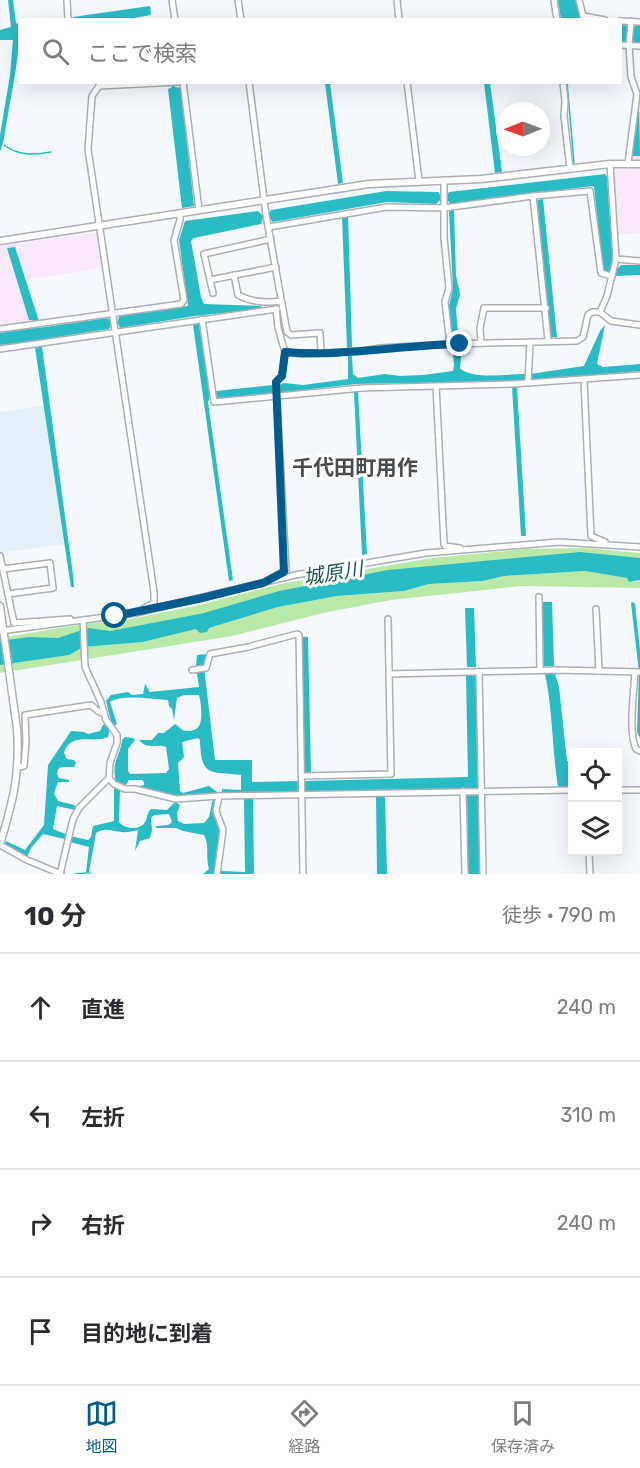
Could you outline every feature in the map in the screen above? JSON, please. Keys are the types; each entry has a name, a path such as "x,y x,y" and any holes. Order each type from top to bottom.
{"street":[{"path":"66,0 68,18"},
{"path":"172,0 175,18"},
{"path":"238,0 241,18"},
{"path":"397,0 399,18"},
{"path":"554,0 557,18"},
{"path":"579,0 583,16 594,18"},
{"path":"622,21 640,22"},
{"path":"628,163 638,94 631,77 629,45 631,21"},
{"path":"622,45 640,46"},
{"path":"98,84 92,96 88,149 154,591 154,603 135,613"},
{"path":"181,84 199,210"},
{"path":"249,84 266,217 276,267 280,306 278,328 285,352 282,376 276,382 285,570 263,583"},
{"path":"407,84 419,181"},
{"path":"563,84 570,169"},
{"path":"600,312 607,296 616,259 610,164"},
{"path":"0,241 369,184 481,179 610,164 640,164"},
{"path":"444,180 444,253 449,288 445,302 451,344"},
{"path":"269,227 387,207 444,208 588,190 601,273 614,271"},
{"path":"533,196 548,340"},
{"path":"0,329 181,304 184,300 174,240 180,213"},
{"path":"213,292 204,254 271,239"},
{"path":"616,259 640,261"},
{"path":"210,280 276,267"},
{"path":"234,276 238,296 280,306"},
{"path":"280,306 289,334 320,333 321,352"},
{"path":"0,349 115,326 202,319 280,306"},
{"path":"481,343 480,328 484,308 546,308"},
{"path":"285,352 580,340 588,315 592,312 600,312 611,321 640,325"},
{"path":"202,319 214,402 277,392 528,380 584,380 640,375"},
{"path":"528,380 530,342"},
{"path":"584,380 591,536 609,545"},
{"path":"436,386 444,544 463,550"},
{"path":"2,630 135,613 263,583 374,561 463,550 559,542 640,547"},
{"path":"0,556 14,623 54,619 74,621"},
{"path":"3,569 50,563 53,588 8,594"},
{"path":"539,597 540,670"},
{"path":"0,606 17,729 18,767 12,805 0,845 27,860 61,874 73,819 80,808 109,778 110,763 117,743 117,735 104,713 85,667 83,620"},
{"path":"596,609 599,671"},
{"path":"302,776 391,774 388,619"},
{"path":"192,670 206,668 210,654 298,635 303,874"},
{"path":"389,674 540,670 638,672 633,730 634,745 640,751"},
{"path":"479,672 476,791 483,874"},
{"path":"18,767 24,766 25,715 92,705 99,712 104,713"},
{"path":"109,778 114,784 125,789 135,789 176,800 219,796 568,790"},
{"path":"622,790 640,790"},
{"path":"463,791 465,874"},
{"path":"217,873 223,830 216,811 219,796"},
{"path":"589,856 590,874"}],"shaded area":[{"path":"640,117 640,233 616,235 612,170 633,169"},
{"path":"98,232 104,268 22,280 38,332 0,337 0,246"},
{"path":"46,405 66,544 0,553 0,412"}],"green space":[{"path":"585,548 640,553 640,565 581,557 204,613 54,642 0,645 0,638 90,623 121,621 200,605 280,584 432,558 525,549"},
{"path":"585,571 627,578 634,582 640,580 640,588 522,586 391,600 323,613 232,636 0,673 0,659 83,647 143,642 209,628 278,607 337,596 404,591 429,584 483,581 504,576"}],"water":[{"path":"8,0 13,0 16,23 18,24 18,47 14,81 0,151 0,135 13,40 0,40 0,30 11,27"},
{"path":"558,0 576,0 580,18 561,18"},
{"path":"150,6 151,15 134,18 73,17"},
{"path":"622,25 634,28 640,25 640,43 626,40 622,42"},
{"path":"171,84 174,84 175,87 181,88 194,206 182,208 168,89 172,87"},
{"path":"325,84 330,84 343,183 338,184"},
{"path":"484,84 490,84 496,128 496,156 500,156 502,172 495,173"},
{"path":"639,98 640,156 632,156"},
{"path":"605,174 612,266 618,268 621,265 640,265 640,275 615,276 617,270 612,269 610,273 603,270 594,187 592,186 451,204 446,199 441,199 436,204 387,202 273,222 269,218 263,218 261,224 194,238 191,241 204,304 262,306 259,309 120,328 118,323 111,325 109,329 38,340 39,346 42,347 73,575 74,587 71,587 35,348 38,348 36,341 0,345 0,333 35,328 33,320 29,320 7,248 15,247 39,321 36,322 38,328 108,318 111,322 118,321 119,316 188,306 179,240 185,221 258,211 263,216 268,215 271,210 386,191 438,192 441,196 446,197 449,192"},
{"path":"543,199 557,337 551,337 537,200"},
{"path":"454,210 456,275 460,294 456,309 459,345 462,347 460,368 473,374 491,376 525,374 526,377 530,374 584,366 605,325 597,364 603,367 640,364 640,371 525,381 356,384 217,400 216,396 210,397 208,402 233,580 229,581 193,325 199,324 210,396 216,395 216,391 273,385 274,389 284,383 303,385 348,379 348,355 352,356 353,374 358,378 385,374 423,375 453,371 449,306 453,288 449,212"},
{"path":"348,215 352,347 347,348 342,216"},
{"path":"512,387 517,387 526,536 521,536"},
{"path":"354,392 358,392 367,554 362,555"},
{"path":"580,552 640,558 640,580 629,582 627,578 585,571 504,576 483,581 429,584 404,591 337,596 278,607 209,628 207,632 200,633 196,629 143,642 83,647 69,655 0,665 0,641 28,637 58,638 88,628 110,631 204,613 279,591 388,570"},
{"path":"542,602 552,602 554,666 544,666"},
{"path":"633,602 640,650 640,738 637,732 639,672 631,603"},
{"path":"465,608 474,608 476,667 467,667"},
{"path":"302,637 308,637 311,772 305,772"},
{"path":"206,654 204,667 215,760 252,760 252,782 299,781 299,792 222,793 222,789 241,790 241,775 215,772 205,767 198,738 182,742 184,757 178,763 180,791 183,793 209,786 217,792 216,794 178,798 160,791 135,787 144,785 142,780 129,780 126,785 116,782 115,764 125,737 135,740 128,749 130,774 166,773 169,769 166,747 149,746 139,740 152,740 158,733 164,733 175,724 184,731 194,730 199,726 201,715 199,695 184,695 177,698 174,720 168,700 122,698 110,702 117,724 110,728 108,737 77,740 67,746 64,753 67,759 74,760 76,763 74,767 58,769 59,778 69,780 69,782 58,782 54,793 58,801 74,805 76,808 75,810 57,806 53,829 88,840 91,837 93,826 114,821 114,789 116,787 120,790 119,822 132,828 143,825 151,809 167,810 175,802 180,805 177,813 178,821 184,824 204,823 209,817 213,798 215,801 214,817 220,830 215,872 220,874 203,874 209,869 207,843 204,835 176,828 156,828 156,826 168,825 172,822 169,814 154,815 151,818 150,838 140,841 135,851 138,830 124,832 105,830 96,833 89,872 93,874 86,873 89,847 69,840 43,834 31,848 27,857 5,845 6,841 25,850 44,825 48,765 71,731 88,734 100,731 103,725 111,722 106,701 111,695 128,692 132,695 143,694 145,684 150,692 199,687 197,655"},
{"path":"545,674 555,674 559,687 568,761 568,787 558,787"},
{"path":"466,676 476,676 478,788 305,792 305,781 468,777"},
{"path":"479,794 481,874 468,874 467,795"},
{"path":"385,796 387,874 377,874 376,797"},
{"path":"244,799 253,799 254,874 221,874 221,871 245,872"}],"waterway":[{"path":"567,84 574,163"},
{"path":"4,145 9,149 27,154 51,152"},
{"path":"75,874 86,873"}],"district":[{"name":"千代田町用作","path":"355,468"}],"route":[{"path":"115,616 263,583 284,572 276,382 282,376 285,352 302,354 460,344"}],"water label":[{"name":"城原川","path":"333,573"}]}
